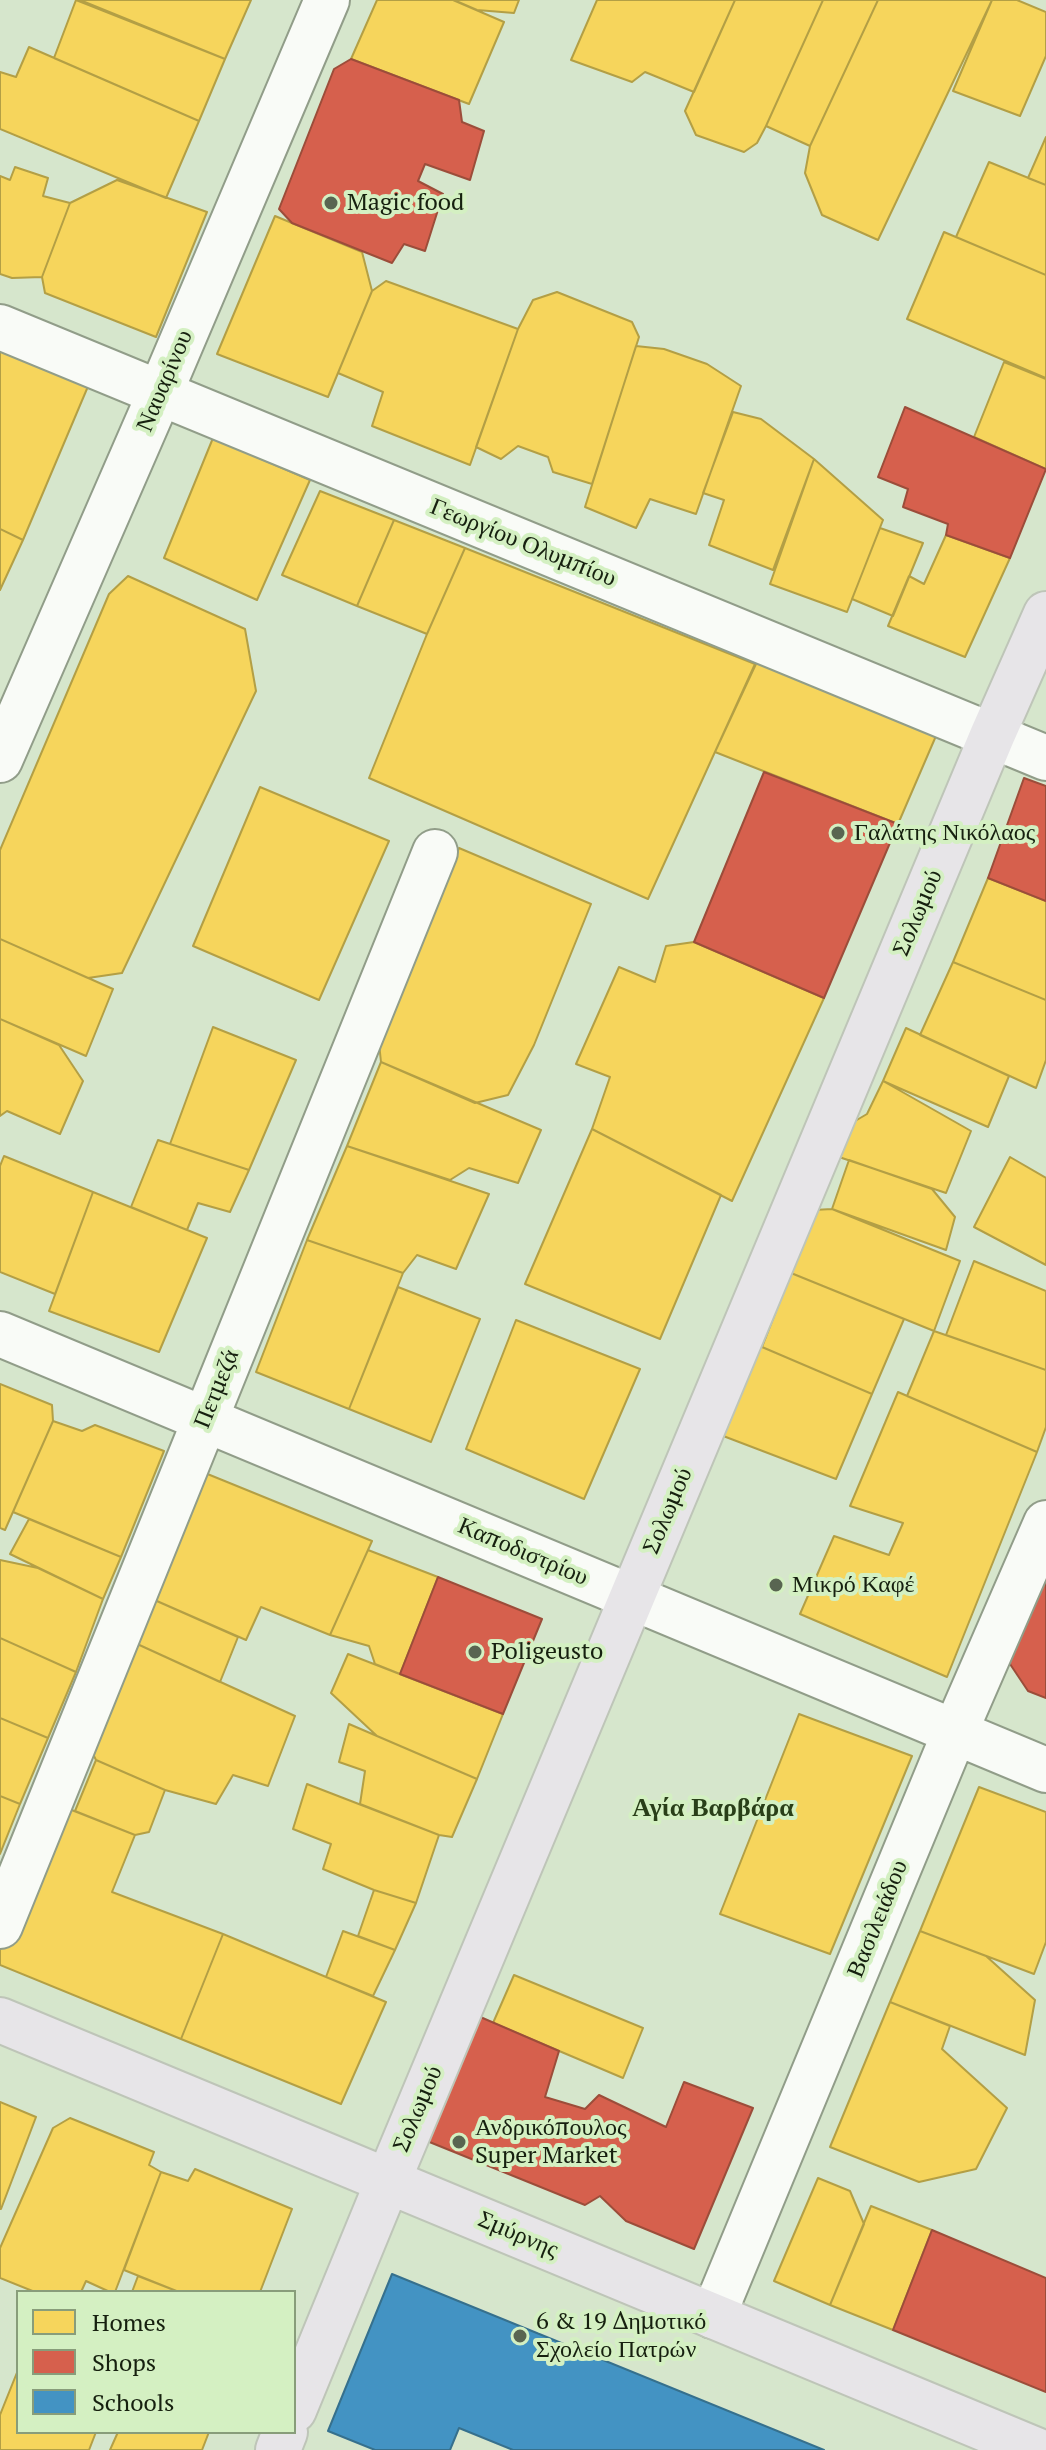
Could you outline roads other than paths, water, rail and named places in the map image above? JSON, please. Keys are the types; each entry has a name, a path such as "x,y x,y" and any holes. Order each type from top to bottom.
{"main road":[{"name":"Σολωμού","path":"296,2405 992,736 1046,614"},
{"name":"Σμύρνης","path":"0,2020 1036,2450"}],"street":[{"name":"Ναυαρίνου","path":"0,760 327,0"},
{"name":"Γεωργίου Ολυμπίου","path":"0,327 1046,758"},
{"name":"Πετμεζά","path":"0,1926 435,852"},
{"name":"Καποδιστρίου","path":"0,1334 1046,1770"},
{"name":"Βασιλειάδου","path":"713,2316 955,1732 1046,1523"}],"place":[{"name":"Magic food","path":"331,203"},
{"name":"Γαλάτης Νικόλαος","path":"838,833"},
{"name":"Μικρό Καφέ","path":"776,1585"},
{"name":"Poligeusto","path":"475,1652"},
{"name":"Ανδρικόπουλος Super Market","path":"459,2142"},
{"name":"6 & 19 Δημοτικό Σχολείο Πατρών","path":"520,2336"}],"district":[{"name":"Αγία Βαρβάρα","path":"713,1809"}]}
